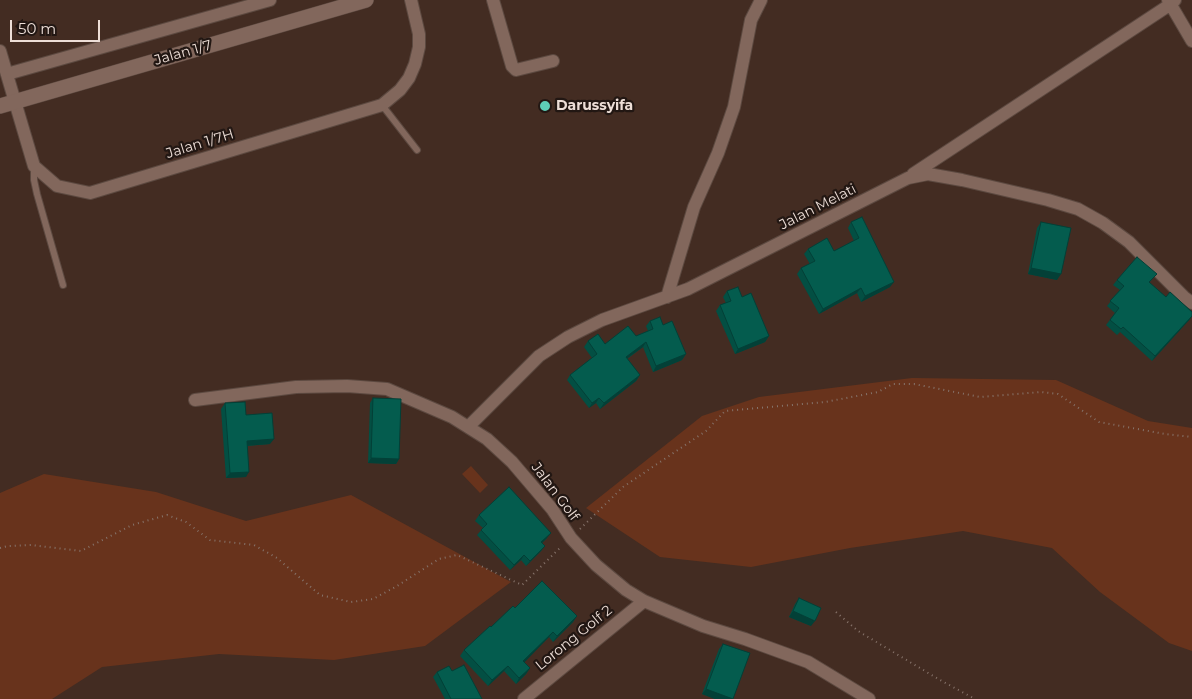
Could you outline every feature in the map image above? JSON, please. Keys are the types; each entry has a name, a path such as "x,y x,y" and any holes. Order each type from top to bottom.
{"street":[{"path":"7,74 270,0"},
{"name":"Jalan 1/7","path":"0,106 366,0"},
{"name":"Jalan 1/7H","path":"34,166 57,186 90,193 382,105 400,90 409,78 415,64 419,47 419,34 411,0"},
{"path":"493,0 512,66 516,70 553,61"},
{"path":"667,297 694,207 718,153 734,107 751,20 761,0"},
{"path":"908,178 1171,1 1192,41"},
{"path":"0,51 34,166"},
{"name":"Jalan Melati","path":"468,427 538,356 568,337 602,320 688,289 908,178 928,174 1048,200 1078,209 1103,223 1129,242 1192,303"},
{"name":"Jalan Golf","path":"195,400 296,387 347,386 388,389 452,416 487,439 512,462 552,509 571,538 596,564 626,590 644,601 703,626 808,662 869,699"},
{"name":"Lorong Golf 2","path":"524,699 644,601"}],"lane":[{"path":"382,105 417,150"},
{"path":"34,166 34,180 63,285"}],"path":[{"path":"0,548 31,545 82,551 132,525 167,515 186,522 210,540 254,545 277,558 320,596 351,602 373,599 439,559 457,555 522,585 624,487 706,430 725,411 826,402 878,392 893,384 914,384 980,397 1041,392 1058,394 1099,422 1192,437"},
{"path":"836,612 858,631 975,699"}],"shaded area":[{"path":"912,378 1056,380 1148,421 1192,428 1192,651 1169,643 1100,592 1052,548 963,531 850,548 751,567 660,557 586,508 702,416 759,397"},
{"path":"471,466 488,485 480,493 462,474"},
{"path":"44,474 156,492 246,521 351,495 511,582 425,646 334,660 219,654 102,667 52,699 0,699 0,493"}],"building":[{"path":"862,217 894,282 865,296 861,288 823,309 801,268 815,261 808,249 827,238 834,251 859,238 851,222"},
{"path":"1041,222 1071,228 1061,274 1031,268"},
{"path":"1137,257 1157,274 1149,282 1166,297 1170,292 1192,312 1192,316 1155,356 1123,327 1121,329 1110,320 1119,308 1110,301 1124,286 1117,280"},
{"path":"738,287 742,297 751,293 769,336 738,349 720,305 731,301 727,291"},
{"path":"660,317 663,325 672,321 686,354 656,366 646,342 626,357 640,375 604,403 599,398 592,403 570,375 597,354 588,341 598,334 605,344 628,326 636,336 653,329 650,321"},
{"path":"373,398 401,399 399,459 371,458"},
{"path":"245,402 246,415 272,413 274,439 247,441 249,472 230,473 225,403"},
{"path":"509,487 551,533 541,542 545,546 530,561 524,555 514,565 481,530 487,524 479,515"},
{"path":"542,581 577,616 557,636 553,632 523,661 530,668 519,678 508,666 492,680 464,650 513,606 515,608"},
{"path":"799,598 821,608 815,621 793,611"},
{"path":"723,644 750,653 733,699 706,689"},
{"path":"464,665 482,699 451,699 437,672 449,666 452,671"}],"place":[{"name":"Darussyifa","path":"545,106"}]}
